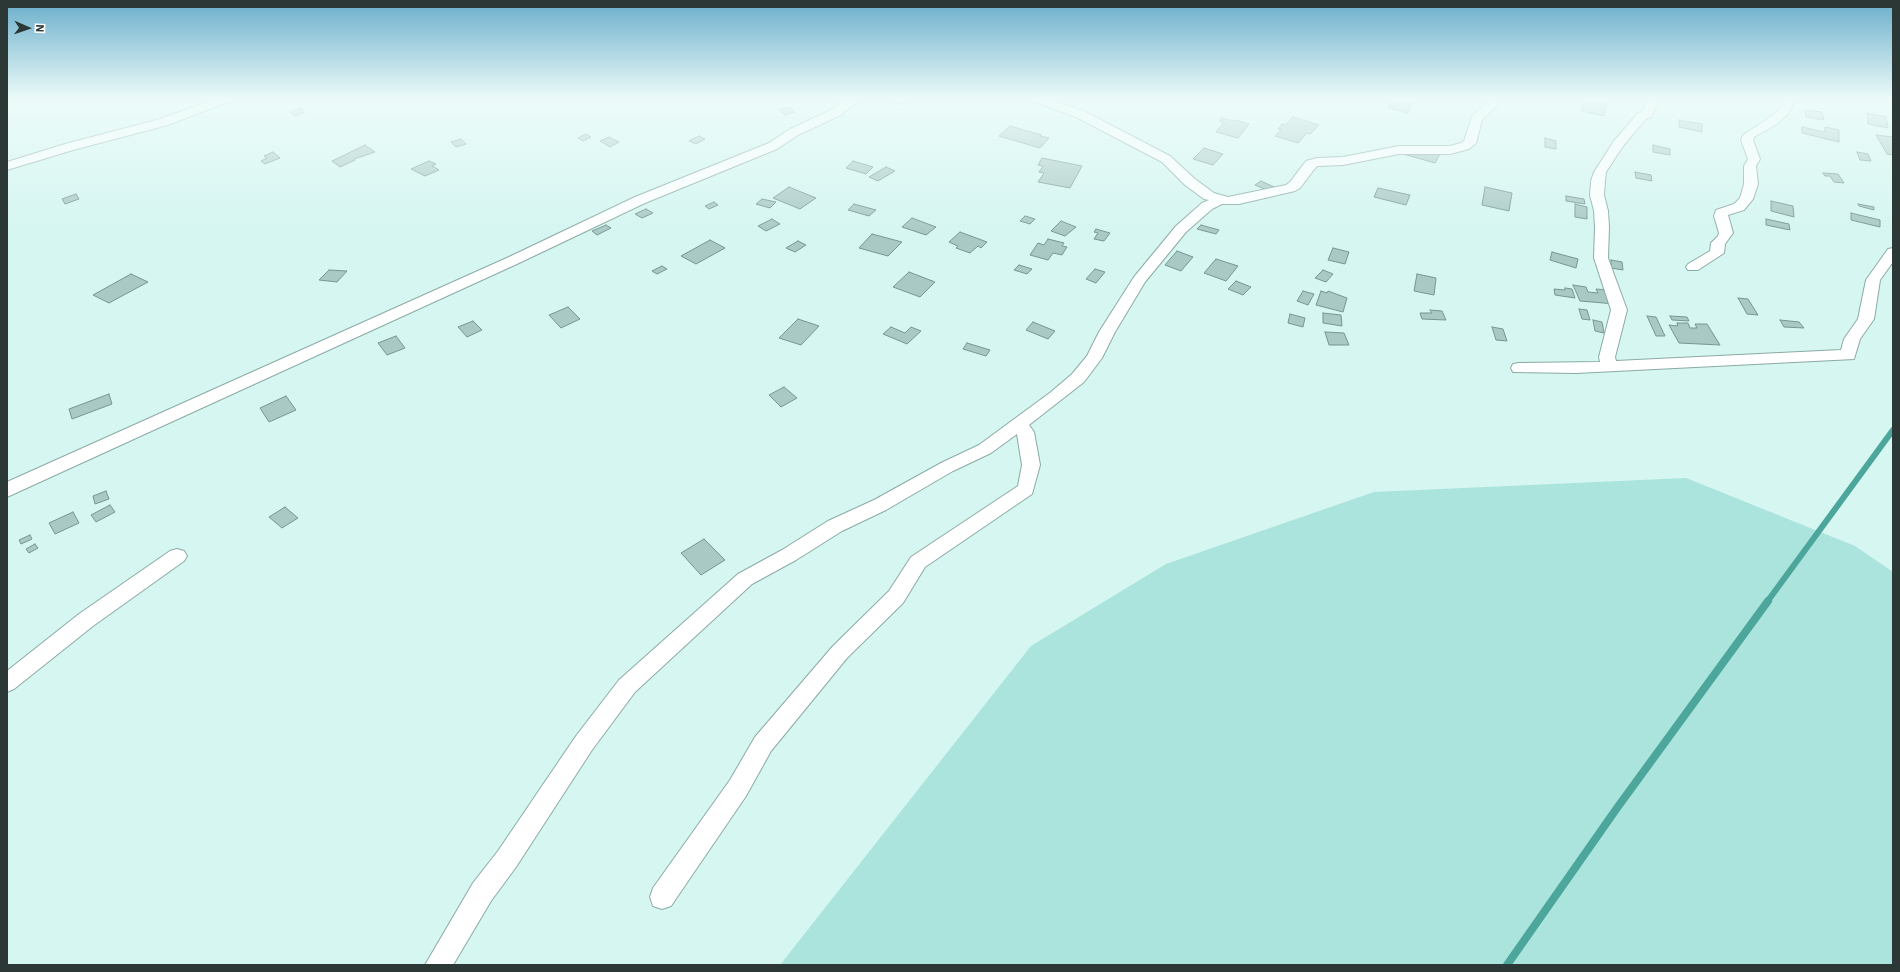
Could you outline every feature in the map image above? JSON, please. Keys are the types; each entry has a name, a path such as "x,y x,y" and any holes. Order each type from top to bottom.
{"street":[{"path":"7,166 78,144"},
{"path":"7,490 514,260 640,200 761,151 773,144"},
{"path":"1139,144 1166,159 1200,191 1219,200 1239,200 1282,191 1295,185 1311,164 1317,162 1343,161 1398,150 1458,149 1466,144"},
{"path":"1609,366 1607,357 1619,310 1601,258 1601,211 1597,196 1600,172 1618,144"},
{"path":"1693,267 1717,253 1718,243 1724,238 1726,233 1721,213 1739,207 1746,199 1751,184 1750,166 1754,159 1749,144"},
{"path":"438,965 482,892 507,859 584,743 627,686 652,661 745,579 789,555 835,526 880,505 947,467 985,449 1019,425 1078,378 1094,358 1107,332 1139,280 1181,229 1207,206 1219,200"},
{"path":"1518,368 1609,366 1848,355 1852,339 1866,319 1873,280 1893,252"},
{"path":"662,897 738,788 763,744 840,652 896,597 918,562 1026,489 1031,465 1027,450 1025,432 1019,425"},
{"path":"7,683 92,615 177,556"}],"shaded area":[{"path":"1686,478 1855,546 1893,572 1893,965 780,965 1031,646 1166,564 1374,492"}],"building":[{"path":"453,144 465,144 456,147"},
{"path":"606,144 615,144 610,147"},
{"path":"1028,144 1043,144 1040,148"},
{"path":"1545,144 1556,144 1556,149 1545,147"},
{"path":"1881,144 1893,144 1893,155 1887,154"},
{"path":"365,145 375,152 354,159 355,160 340,167 332,161"},
{"path":"1653,145 1670,149 1670,155 1653,152"},
{"path":"1408,146 1440,154 1435,163 1403,154"},
{"path":"1204,148 1223,154 1213,165 1193,159"},
{"path":"273,152 280,158 265,164 261,161 267,158 264,156"},
{"path":"1857,152 1868,154 1871,161 1860,160"},
{"path":"1042,158 1082,166 1070,188 1038,182 1044,173 1039,172 1043,166 1038,165"},
{"path":"429,161 436,164 432,166 439,170 425,176 411,169"},
{"path":"853,161 873,167 866,174 846,168"},
{"path":"886,167 895,171 878,181 869,177"},
{"path":"1635,172 1651,175 1652,181 1636,178"},
{"path":"1823,173 1838,174 1844,183 1834,182 1830,176 1825,176"},
{"path":"1261,181 1274,187 1269,191 1255,185"},
{"path":"789,187 816,198 800,209 773,198"},
{"path":"1485,187 1512,193 1509,211 1482,205"},
{"path":"1378,188 1410,195 1406,205 1374,197"},
{"path":"76,194 79,199 65,204 62,199"},
{"path":"1566,196 1584,199 1585,204 1566,201"},
{"path":"762,199 776,202 770,208 756,204"},
{"path":"1771,201 1793,206 1794,217 1771,211"},
{"path":"714,202 718,205 709,209 705,206"},
{"path":"854,204 876,210 869,216 848,210"},
{"path":"1575,204 1587,207 1587,219 1575,217"},
{"path":"1858,204 1874,207 1874,210 1859,206"},
{"path":"646,209 653,213 642,218 635,214"},
{"path":"1851,213 1880,220 1880,227 1851,220"},
{"path":"1025,216 1035,219 1030,224 1020,221"},
{"path":"912,218 936,227 926,235 902,227"},
{"path":"772,219 780,224 766,231 758,226"},
{"path":"1766,219 1789,224 1790,230 1766,225"},
{"path":"1061,221 1076,227 1065,236 1051,231"},
{"path":"606,225 611,228 597,235 592,231"},
{"path":"1201,225 1219,230 1216,234 1197,229"},
{"path":"1096,229 1110,233 1104,241 1094,239 1098,233 1094,232"},
{"path":"960,232 987,242 981,248 978,246 970,253 956,248 958,246 949,242"},
{"path":"872,234 902,242 888,256 859,248"},
{"path":"1048,239 1064,243 1062,246 1067,247 1062,255 1053,253 1048,260 1030,255 1038,243 1044,245"},
{"path":"710,240 725,248 696,264 681,256"},
{"path":"798,241 806,245 795,252 786,248"},
{"path":"1333,248 1349,252 1345,264 1328,260"},
{"path":"1177,251 1193,257 1181,271 1165,265"},
{"path":"1552,252 1578,259 1576,268 1550,260"},
{"path":"1216,259 1238,266 1226,281 1204,273"},
{"path":"1611,260 1622,262 1623,270 1611,268"},
{"path":"1019,265 1032,269 1027,274 1014,270"},
{"path":"662,266 667,269 657,274 652,271"},
{"path":"1095,269 1105,272 1096,283 1086,279"},
{"path":"329,270 347,271 337,282 319,280"},
{"path":"1323,270 1333,274 1326,282 1315,278"},
{"path":"909,272 935,282 920,297 893,287"},
{"path":"131,274 148,282 109,303 93,295"},
{"path":"1417,274 1436,278 1434,295 1414,291"},
{"path":"1236,281 1251,287 1243,295 1228,289"},
{"path":"1573,285 1586,287 1588,292 1598,293 1596,289 1608,290 1615,304 1580,301"},
{"path":"1565,288 1572,289 1575,298 1555,295 1554,289 1565,290"},
{"path":"1303,291 1314,294 1308,305 1297,301"},
{"path":"1321,291 1327,293 1328,291 1347,298 1343,312 1316,305"},
{"path":"1738,298 1748,299 1758,315 1747,314"},
{"path":"568,307 580,319 561,328 549,315"},
{"path":"1579,309 1587,310 1590,320 1582,319"},
{"path":"1430,310 1442,311 1446,320 1422,319 1420,313 1432,313"},
{"path":"1323,313 1341,315 1342,326 1323,323"},
{"path":"1290,314 1305,318 1303,327 1288,323"},
{"path":"1647,316 1656,317 1665,336 1656,336"},
{"path":"1670,316 1687,317 1689,321 1672,320"},
{"path":"798,319 819,326 801,345 779,338"},
{"path":"1593,320 1602,322 1604,333 1595,331"},
{"path":"1780,320 1799,322 1804,328 1784,327"},
{"path":"473,321 482,330 467,337 458,327"},
{"path":"1033,322 1055,331 1048,339 1026,330"},
{"path":"1677,323 1688,323 1690,328 1697,328 1695,324 1707,324 1720,345 1679,343 1669,325 1678,326"},
{"path":"891,327 905,333 911,327 921,331 907,344 883,334"},
{"path":"1492,327 1503,329 1507,341 1496,340"},
{"path":"1325,332 1344,333 1349,345 1329,345"},
{"path":"396,336 405,348 387,355 378,343"},
{"path":"967,343 990,350 986,356 963,349"},
{"path":"784,387 797,398 781,407 769,395"},
{"path":"109,394 112,404 72,419 69,409"},
{"path":"286,396 296,410 269,422 260,408"},
{"path":"106,491 109,499 95,504 93,496"},
{"path":"110,505 115,512 96,522 91,515"},
{"path":"285,507 298,518 282,528 269,517"},
{"path":"73,512 79,523 55,534 49,523"},
{"path":"30,535 32,539 21,544 19,540"},
{"path":"704,539 725,560 701,575 681,553"},
{"path":"35,544 38,548 29,553 26,549"}],"waterway":[{"path":"1767,602 1893,430"},
{"path":"1507,965 1617,808 1768,601"}]}
